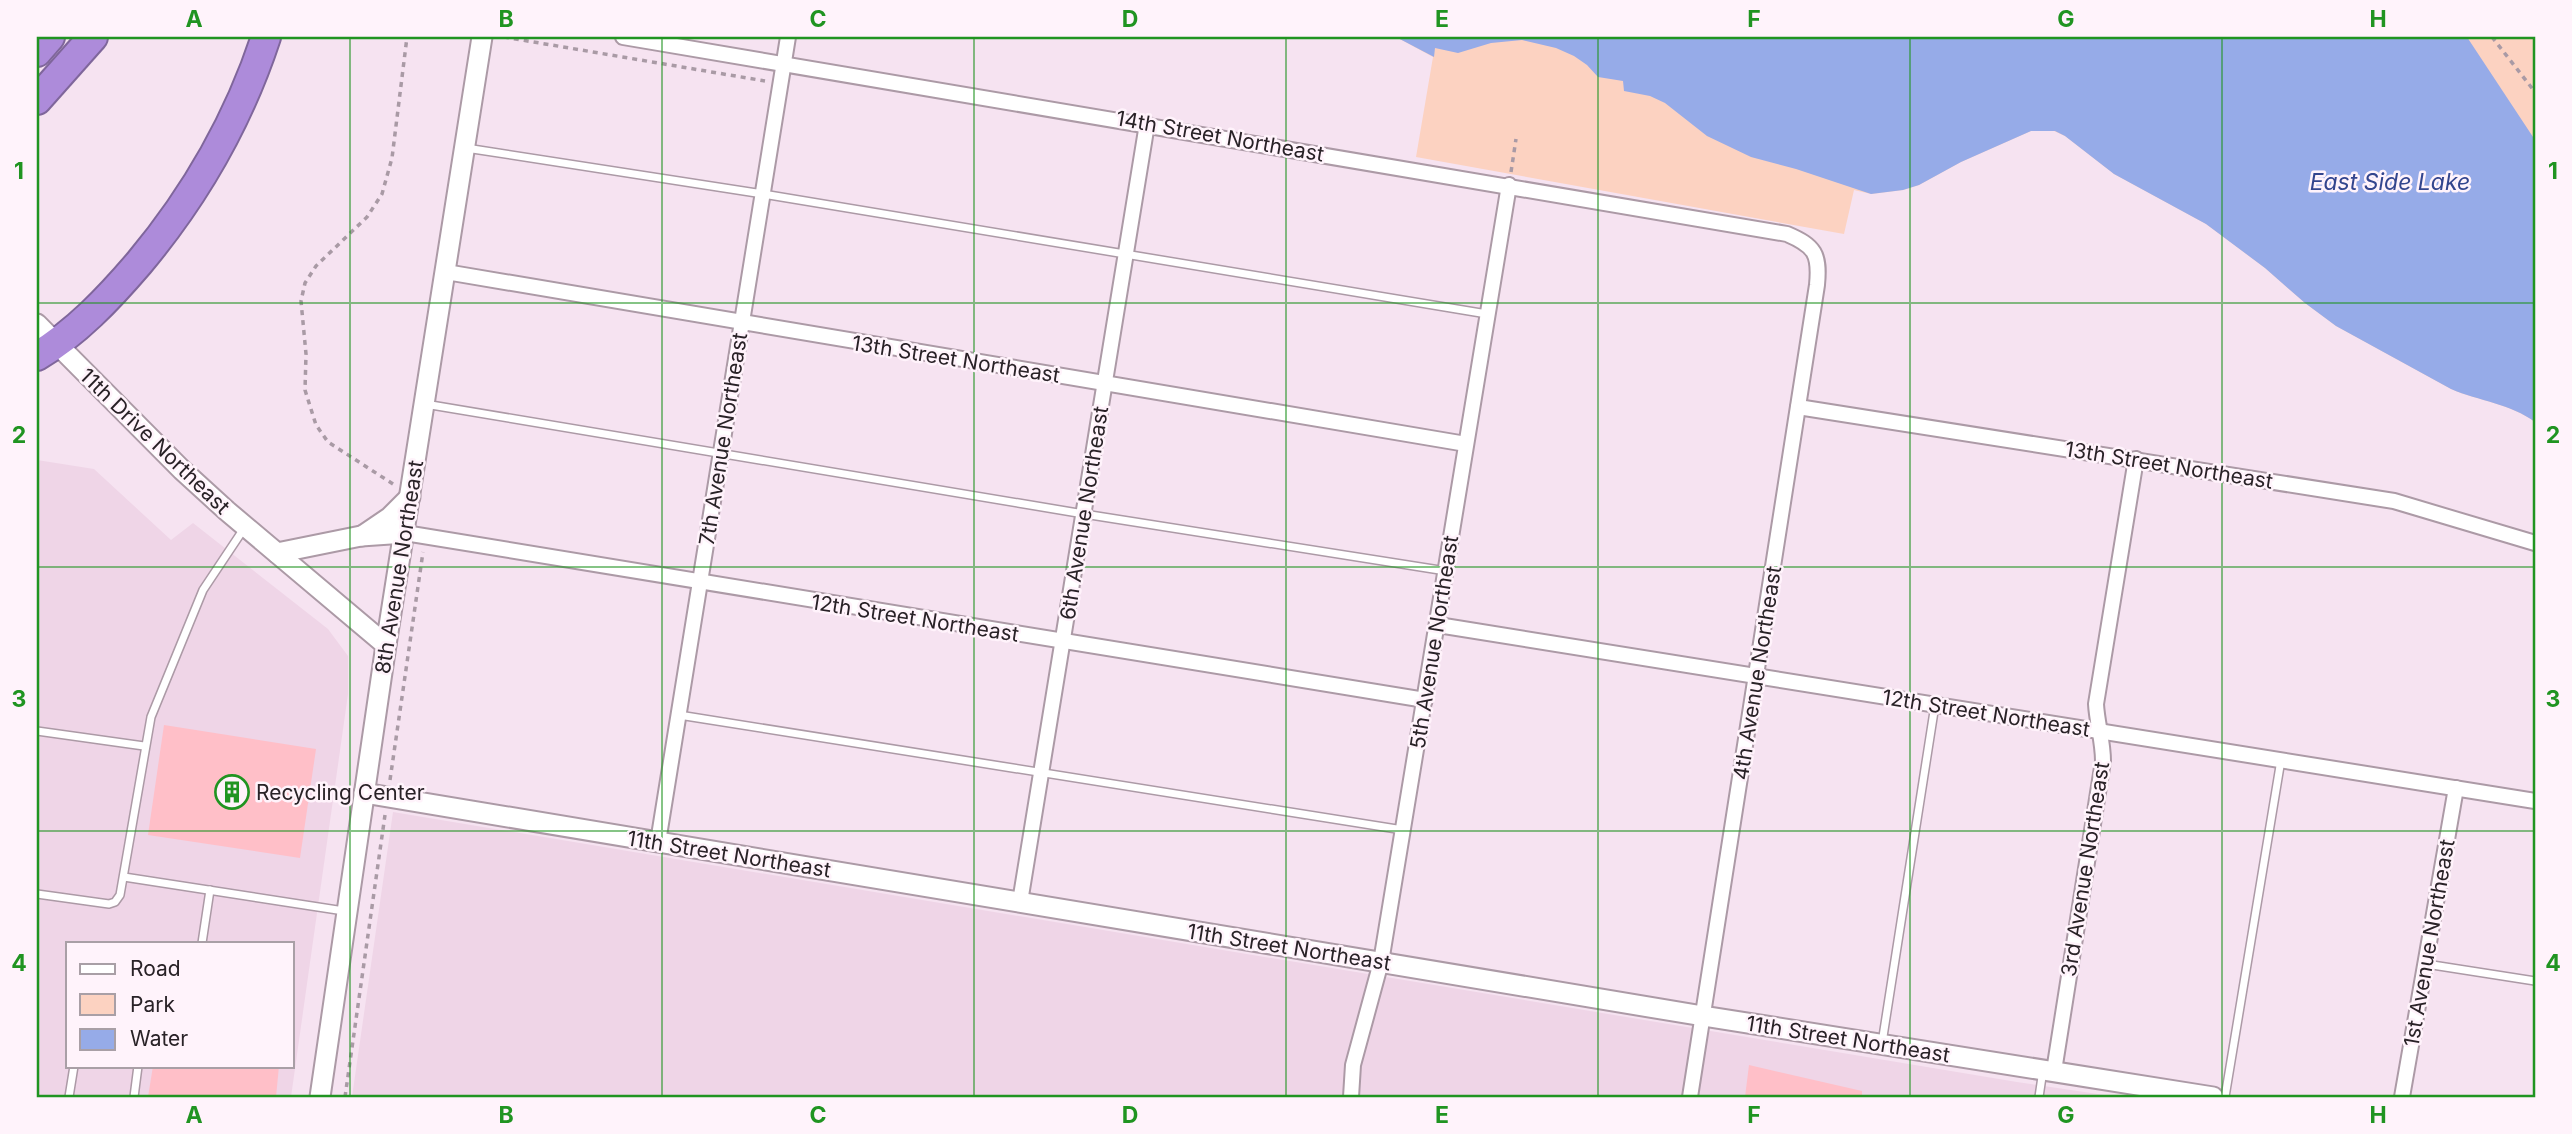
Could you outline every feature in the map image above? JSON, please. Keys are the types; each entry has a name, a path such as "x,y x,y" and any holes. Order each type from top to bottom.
{"highway":[{"path":"37,52 50,37"},
{"path":"37,100 93,37"},
{"path":"46,351 92,313 124,281 187,201 229,131 246,94 266,37"}],"street":[{"name":"8th Avenue Northeast","path":"320,1097 386,645 482,37"},
{"name":"14th Street Northeast","path":"623,37 1787,234 1813,249"},
{"name":"7th Avenue Northeast","path":"658,842 788,37"},
{"name":"6th Avenue Northeast","path":"1020,902 1147,124"},
{"name":"5th Avenue Northeast","path":"1352,1097 1353,1065 1381,962 1509,185"},
{"name":"4th Avenue Northeast","path":"1690,1097 1817,285 1819,268 1813,249"},
{"name":"13th Street Northeast","path":"446,272 1466,444"},
{"name":"11th Drive Northeast","path":"37,324 46,351 245,526 386,645"},
{"name":"13th Street Northeast","path":"1798,407 2394,501 2535,542"},
{"name":"3rd Avenue Northeast","path":"2048,1070 2103,761 2096,704 2136,459"},
{"path":"361,537 390,517 410,497"},
{"path":"277,553 361,537 405,533"},
{"name":"12th Street Northeast","path":"405,533 1425,701"},
{"name":"12th Street Northeast","path":"1438,625 2535,801"},
{"name":"1st Avenue Northeast","path":"2402,1097 2456,788"},
{"name":"11th Street Northeast","path":"365,793 1703,1016 2213,1097"}],"lane":[{"path":"465,148 763,194 1488,314"},
{"path":"425,404 1084,514 1446,571"},
{"path":"37,894 109,904 116,902 120,895 151,717 203,590 245,526"},
{"path":"1882,1044 1936,705"},
{"path":"679,715 1403,831"},
{"path":"37,731 144,746"},
{"path":"2225,1097 2281,760"},
{"path":"124,877 347,912"},
{"path":"202,942 210,890"},
{"path":"2425,964 2535,981"},
{"path":"69,1097 74,1068"},
{"path":"134,1097 138,1068"},
{"path":"2039,1097 2048,1070"}],"path":[{"path":"407,37 392,158 382,194 367,217 316,266 305,283 301,301 306,354 305,390 316,425 328,442 410,497"},
{"path":"504,37 780,84"},
{"path":"2492,37 2535,92"},
{"path":"1509,185 1516,139"}],"shaded area":[{"path":"37,460 94,469 171,540 193,523 328,629 348,656 348,694 291,1097 37,1097"},
{"path":"393,812 2017,1082 2118,1097 352,1097"}],"green space":[{"name":"East Side Lake","path":"1396,37 2535,37 2535,422 2505,407 2451,389 2336,326 2206,224 2114,174 2065,136 2054,131 2031,131 1961,162 1919,185 1903,190 1871,194 1854,190 1844,234 1416,157 1433,57"}],"water":[{"name":"East Side Lake","path":"1396,37 2467,37 2535,140 2535,422 2505,407 2451,389 2336,326 2206,224 2114,174 2055,131 2031,131 1961,162 1919,185 1871,194 1751,157 1707,136 1665,103 1650,96 1624,91 1623,81 1598,77 1574,56 1556,48 1522,40 1491,43 1458,53 1435,48 1434,57"}],"building":[{"name":"Recycling Center","path":"164,725 316,749 300,858 148,835"},
{"path":"1749,1065 1862,1091 1862,1097 1745,1097"},
{"path":"153,1068 279,1068 276,1097 148,1097"}],"place":[{"name":"Recycling Center","path":"232,792"}]}
